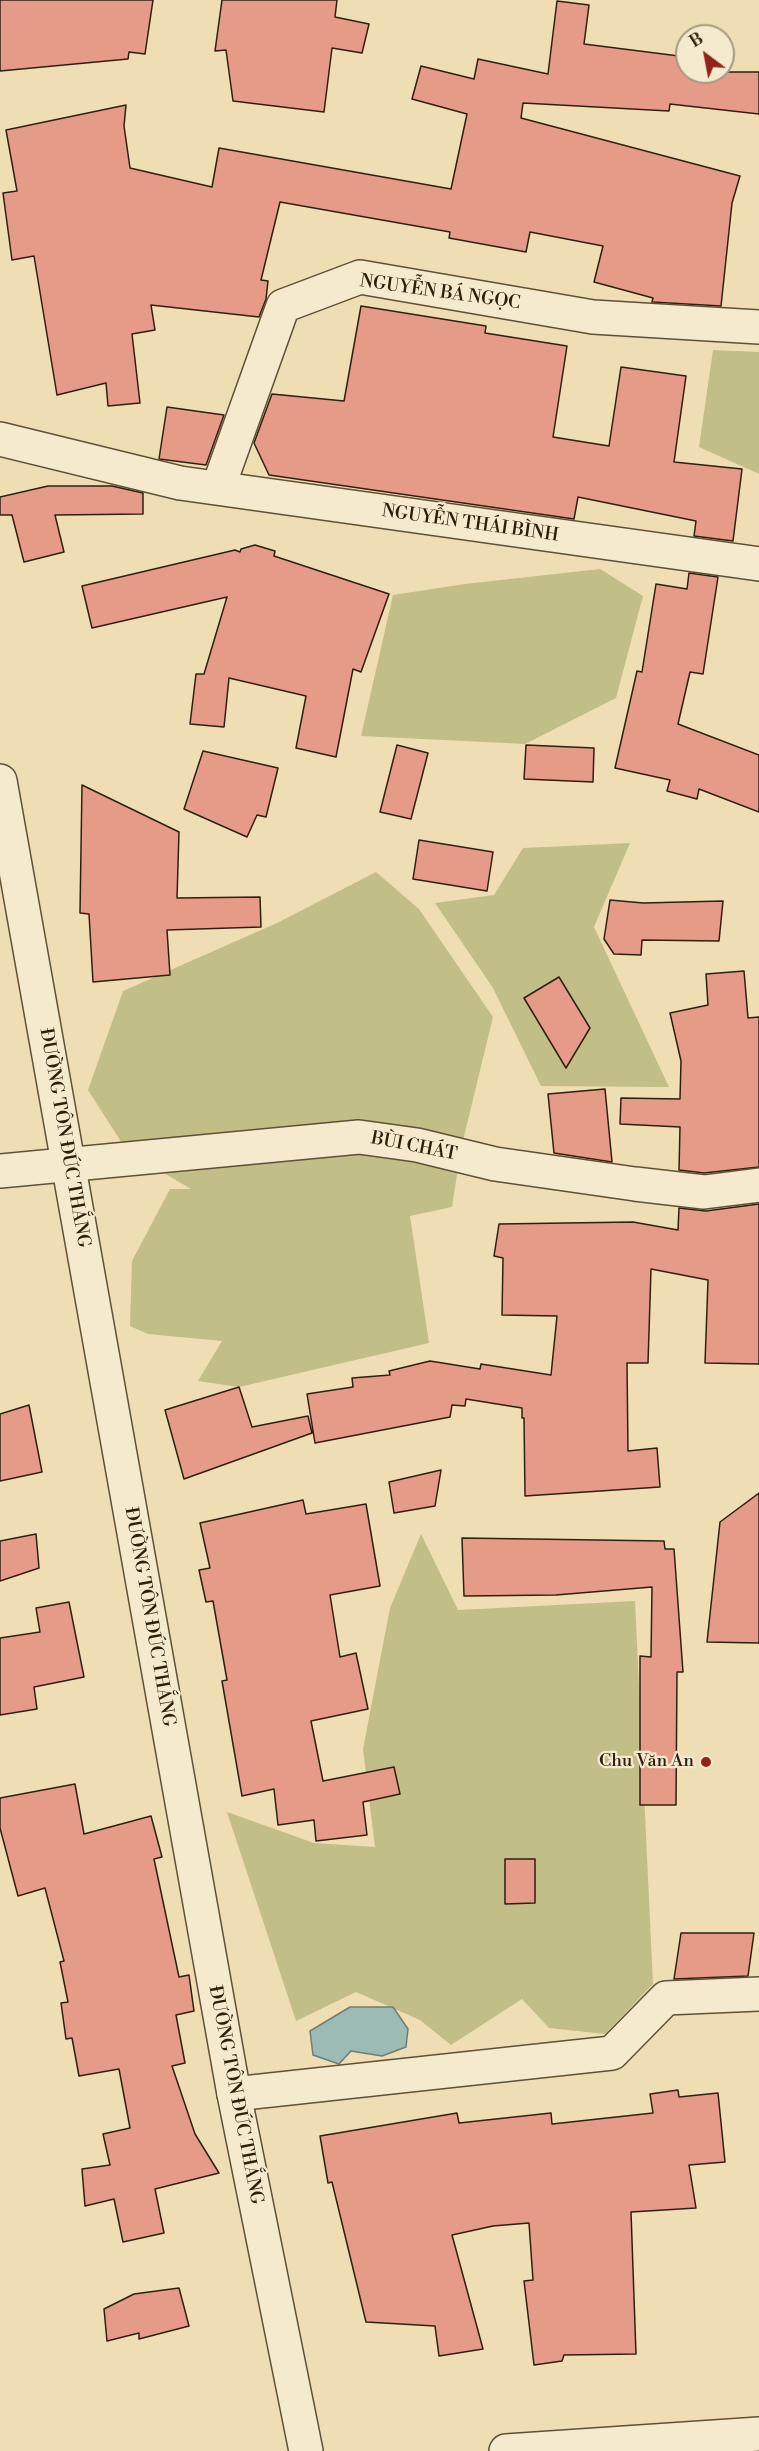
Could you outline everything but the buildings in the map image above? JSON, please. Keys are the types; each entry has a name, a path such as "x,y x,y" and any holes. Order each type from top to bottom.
{"street":[{"name":"NGUYỄN BÁ NGỌC","path":"218,488 283,306 360,277 593,317 759,327"},
{"name":"NGUYỄN THÁI BÌNH","path":"0,439 180,483 759,564"},
{"name":"ĐƯỜNG TÔN ĐỨC THẮNG","path":"0,781 7,861 68,1164 234,2094 306,2451"},
{"name":"BÙI CHÁT","path":"0,1171 359,1137 417,1145 495,1164 635,1184 704,1192 759,1185"},
{"path":"234,2094 612,2053 666,1998 759,1994"},
{"path":"506,2451 654,2445 759,2434"}],"shaded area":[{"path":"713,350 759,352 759,474 699,447"},
{"path":"600,569 643,596 616,698 525,744 361,736 393,595 465,584"},
{"path":"630,843 594,927 669,1087 541,1086 493,988 435,903 494,895 523,848"},
{"path":"376,872 419,909 493,1017 461,1149 452,1207 410,1216 429,1343 239,1387 198,1381 222,1341 148,1334 130,1326 132,1261 170,1189 191,1189 127,1151 88,1090 123,991 277,923"},
{"path":"421,1534 458,1610 635,1601 653,1984 605,2034 549,2028 522,1999 451,2045 420,2020 356,1992 296,2021 227,1812 314,1843 375,1847 363,1749 390,1608"}],"water":[{"path":"350,2007 393,2007 408,2029 406,2047 382,2056 351,2051 339,2064 313,2055 310,2031"}],"place":[{"name":"Chu Văn An","path":"706,1762"}]}
